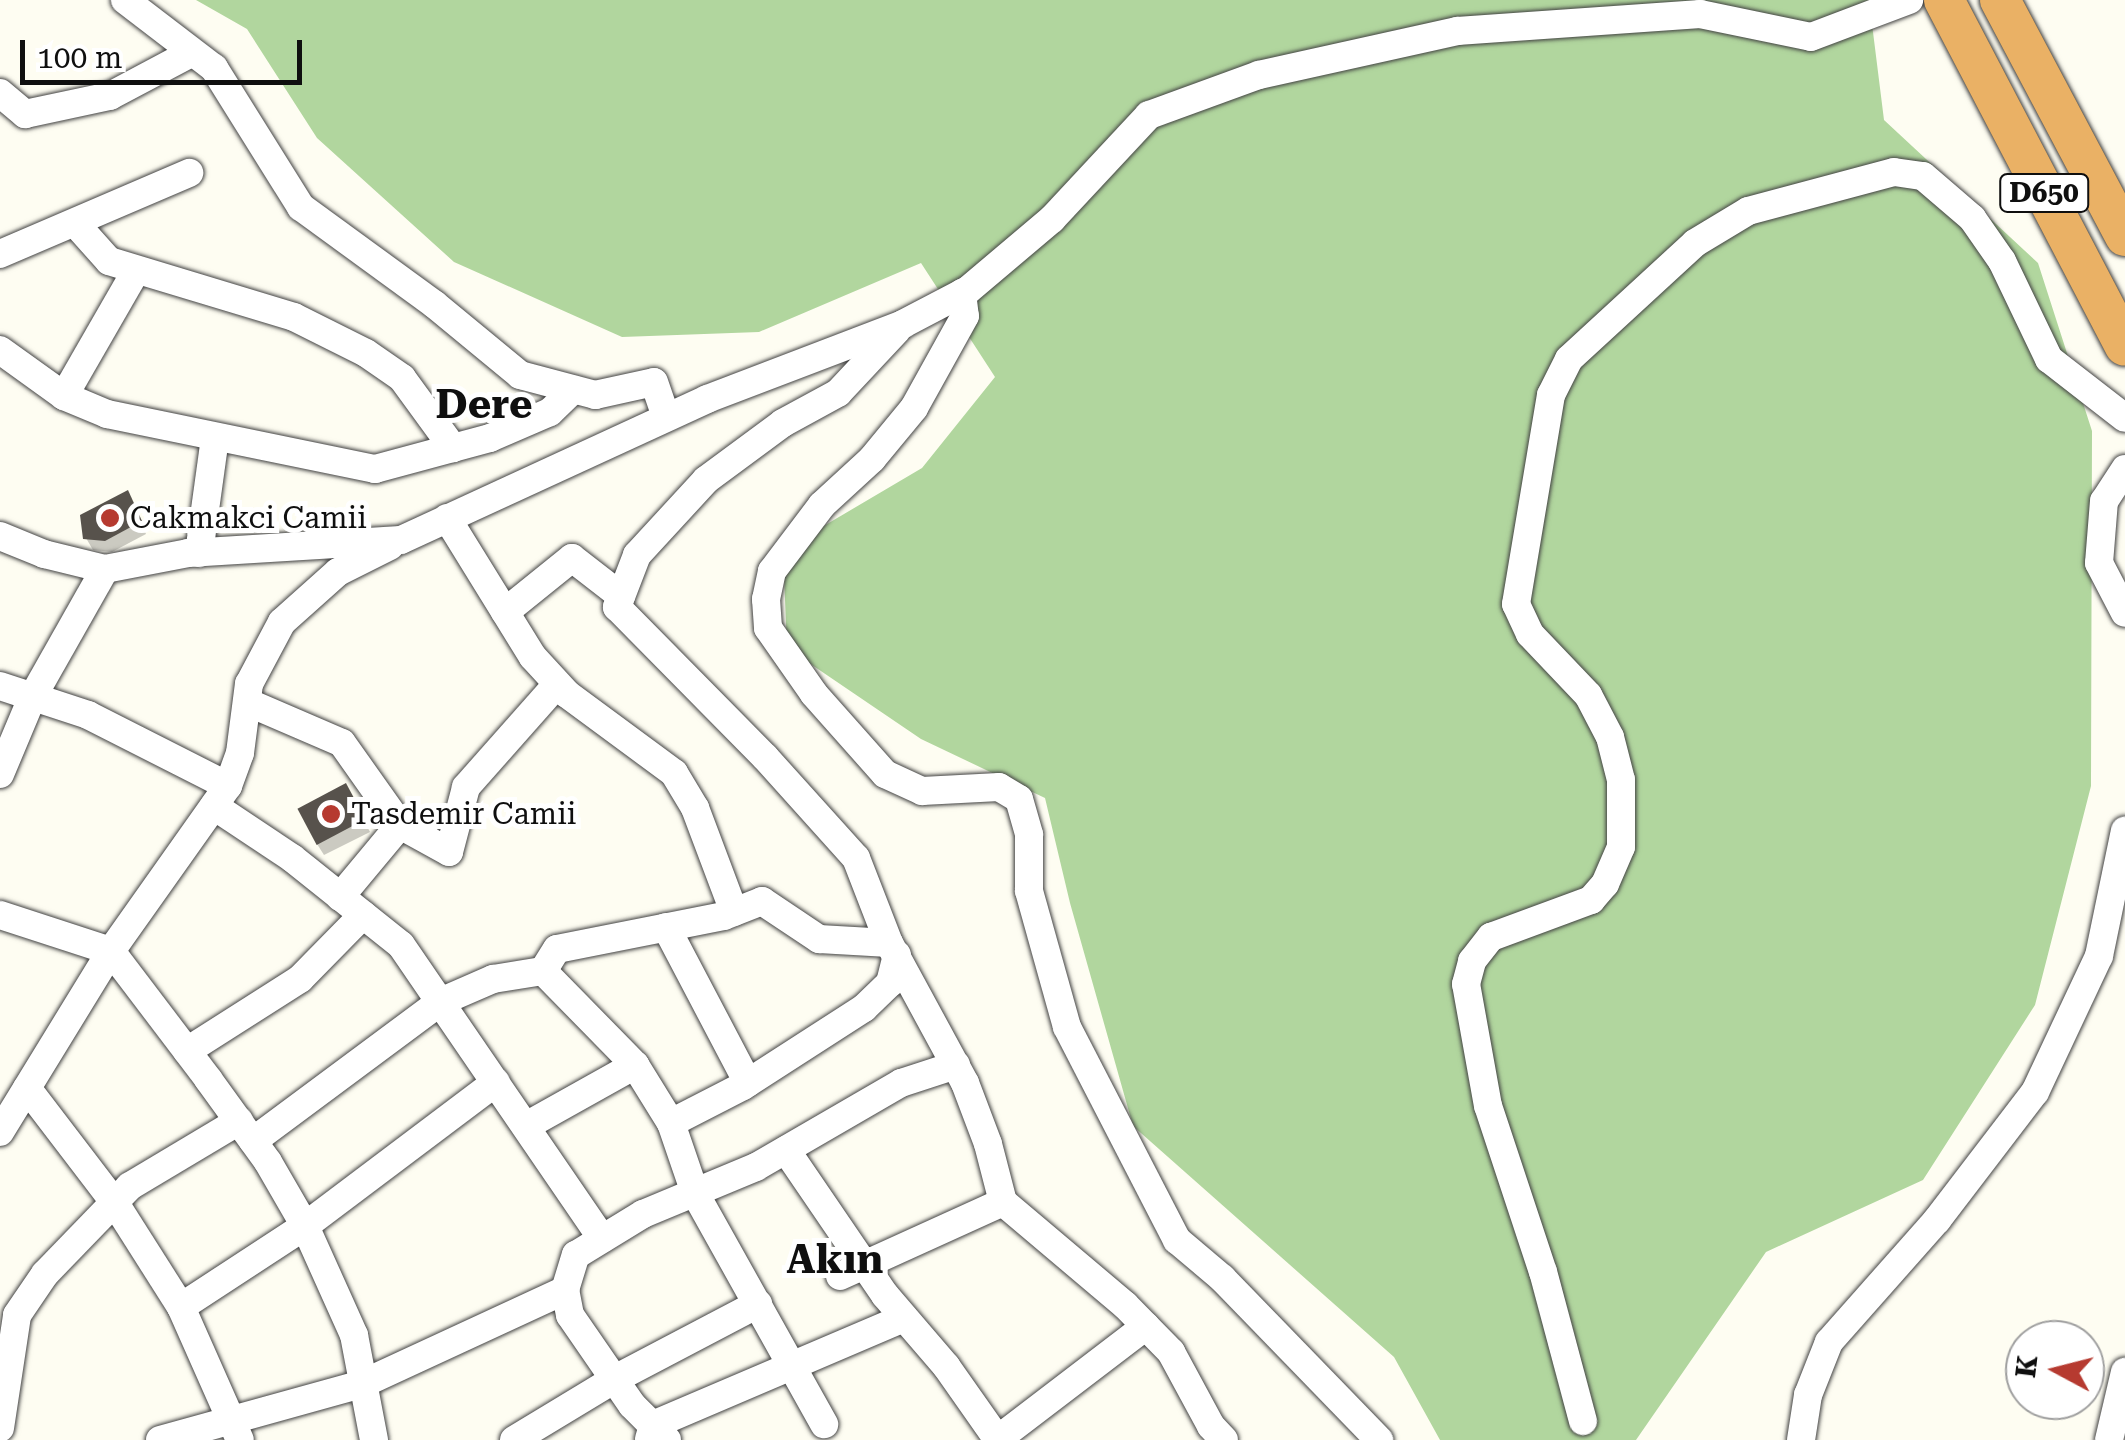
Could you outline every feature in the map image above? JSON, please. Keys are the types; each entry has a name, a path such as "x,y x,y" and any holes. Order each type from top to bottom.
{"highway":[{"name":"D650","path":"1944,0 2125,346"},
{"name":"D650","path":"2000,0 2125,236"}],"street":[{"path":"125,0 214,68 302,208 434,304 520,375 596,395 654,382 666,418"},
{"path":"0,1132 111,951 221,796 240,754 249,684 282,622 338,572 666,418 902,324 962,292 1052,219 1149,114 1259,75 1457,31 1700,14 1811,37 1908,0"},
{"path":"0,94 25,114 110,96 191,53"},
{"path":"1583,1421 1548,1288 1488,1106 1466,984 1478,950 1499,931 1591,900 1610,877 1621,847 1621,780 1605,727 1574,676 1524,624 1516,604 1551,395 1569,359 1695,242 1748,212 1894,172 1923,176 1972,218 2002,262 2049,358 2125,418"},
{"path":"0,254 189,173"},
{"path":"75,222 109,261 294,317 366,353 402,378 453,448"},
{"path":"64,396 136,271"},
{"path":"962,292 965,316 914,408 872,459 822,505 772,571 766,599 768,628 814,694 885,774 922,791 1000,787 1019,799 1029,835 1029,891 1067,1027 1178,1240 1222,1278 1379,1440"},
{"path":"902,324 838,393 783,423 706,480 638,555 617,606 766,757 856,858 893,949 956,1065 988,1144 1003,1202 1171,1352 1211,1426 1224,1440"},
{"path":"0,350 64,396 108,414 375,469 490,438 550,412 573,390"},
{"path":"200,552 215,437"},
{"path":"2125,469 2104,501 2099,562 2125,613"},
{"path":"448,518 533,657 558,684 674,772 695,808 734,912"},
{"path":"0,536 44,554 105,569 200,552 401,540"},
{"path":"506,612 572,558 621,596"},
{"path":"0,774 32,698 105,569"},
{"path":"247,702 342,743 400,825 449,852 466,787 558,684"},
{"path":"0,686 88,715 221,796 401,946 602,1239"},
{"path":"340,897 400,825"},
{"path":"1801,1440 1808,1395 1830,1342 1937,1220 2034,1092 2100,956 2125,831"},
{"path":"0,1428 9,1312 130,1186 246,1131 440,1002 493,979 543,971 557,948 666,928 734,912 762,901 819,939 893,949"},
{"path":"0,914 111,951 246,1131 305,1226 354,1335 374,1440"},
{"path":"187,1051 300,979 363,915"},
{"path":"666,928 748,1083"},
{"path":"672,1124 748,1083 864,1008 890,984 893,949"},
{"path":"543,971 635,1065 672,1124 695,1192 824,1424"},
{"path":"526,1126 635,1065"},
{"path":"904,1318 792,1364 656,1435 570,1315 566,1290 576,1255 643,1214 786,1150 901,1083 956,1065"},
{"path":"181,1307 305,1226 496,1082"},
{"path":"27,1088 114,1203 181,1307 236,1430"},
{"path":"786,1150 852,1272 904,1318 998,1440 1146,1326"},
{"path":"852,1272 1003,1202"},
{"path":"160,1440 236,1430 362,1384 566,1290"},
{"path":"514,1440 613,1380 758,1304"},
{"path":"2110,1440 2125,1372"}],"green space":[{"path":"196,0 1869,0 1884,120 2038,263 2092,431 2091,786 2035,1005 1923,1180 1766,1252 1636,1440 1440,1440 1394,1357 1133,1126 1070,903 1045,798 921,739 787,648 783,550 922,468 995,377 921,263 759,332 622,337 454,262 317,138 247,29"}],"building":[{"name":"Cakmakci Camii","path":"128,490 142,521 105,541 83,539 80,515"},
{"name":"Tasdemir Camii","path":"346,783 365,819 317,845 297,809"}],"place":[{"name":"Cakmakci Camii","path":"110,518"},
{"name":"Tasdemir Camii","path":"331,814"}],"district":[{"name":"Dere","path":"484,405"},
{"name":"Akın","path":"835,1260"}]}
